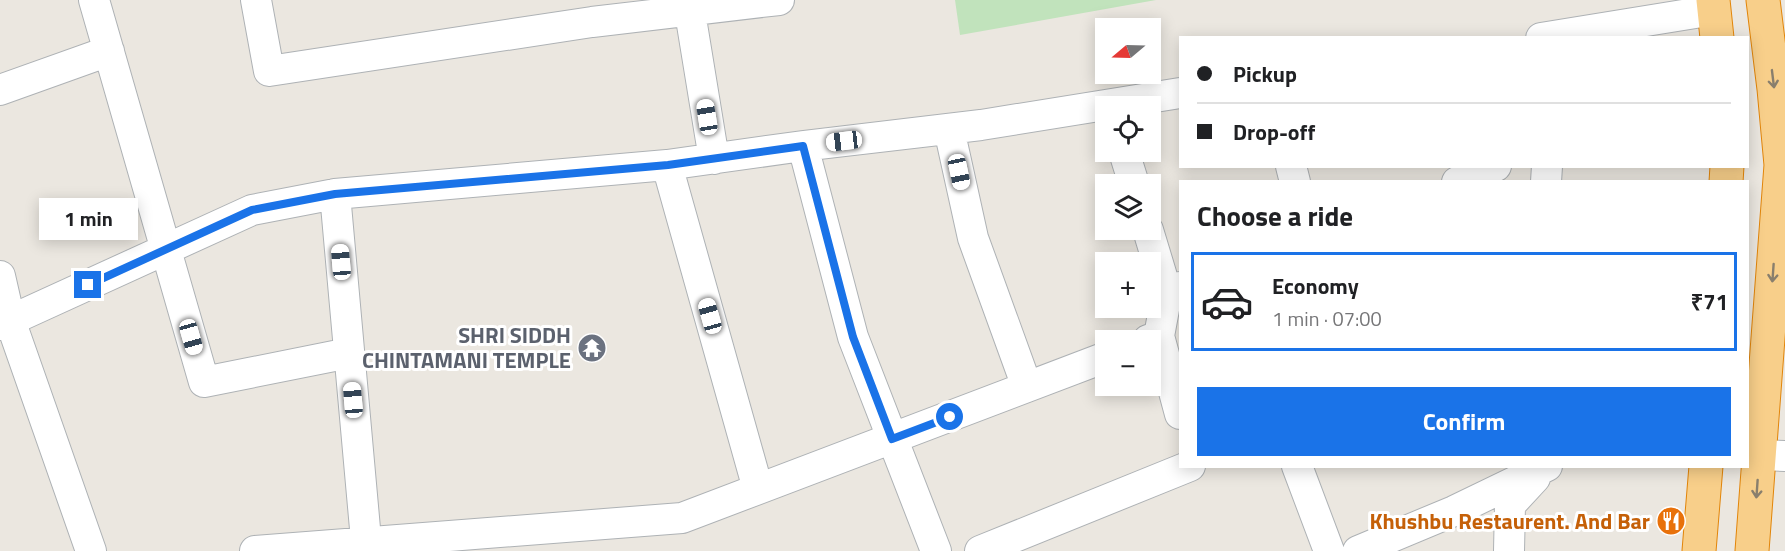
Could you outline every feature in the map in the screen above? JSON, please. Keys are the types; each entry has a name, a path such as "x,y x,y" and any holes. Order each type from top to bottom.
{"highway":[{"path":"1752,551 1772,456 1782,180 1776,37 1763,0"},
{"path":"1699,551 1706,468"}],"street":[{"path":"94,0 204,382 349,353"},
{"path":"256,0 269,71 590,11 779,0"},
{"path":"688,6 714,159"},
{"path":"1557,36 1715,16"},
{"path":"0,90 109,51"},
{"path":"1161,96 1179,93"},
{"path":"5,322 252,210 335,194 668,165 981,125 1095,107"},
{"path":"949,129 973,238 1027,387"},
{"path":"803,146 853,337 936,551"},
{"path":"668,165 758,489"},
{"path":"1461,180 1491,168"},
{"path":"335,194 367,546"},
{"path":"1152,240 1174,290 1156,330"},
{"path":"0,276 5,322 91,551"},
{"path":"255,551 367,546 682,518 1095,361"},
{"path":"1161,361 1179,411"},
{"path":"980,551 1185,468"},
{"path":"1298,468 1329,551"},
{"path":"1358,551 1454,511 1544,468"},
{"path":"1509,551 1510,506 1545,468"}],"green space":[{"path":"955,0 1156,0 960,35"}],"place":[{"name":"SHRI SIDDH CHINTAMANI TEMPLE","path":"592,348"},
{"name":"Khushbu Restaurent. And Bar","path":"1671,521"}],"route":[{"path":"88,285 252,210 335,194 668,165 803,146 853,337 892,439 950,417"}]}
